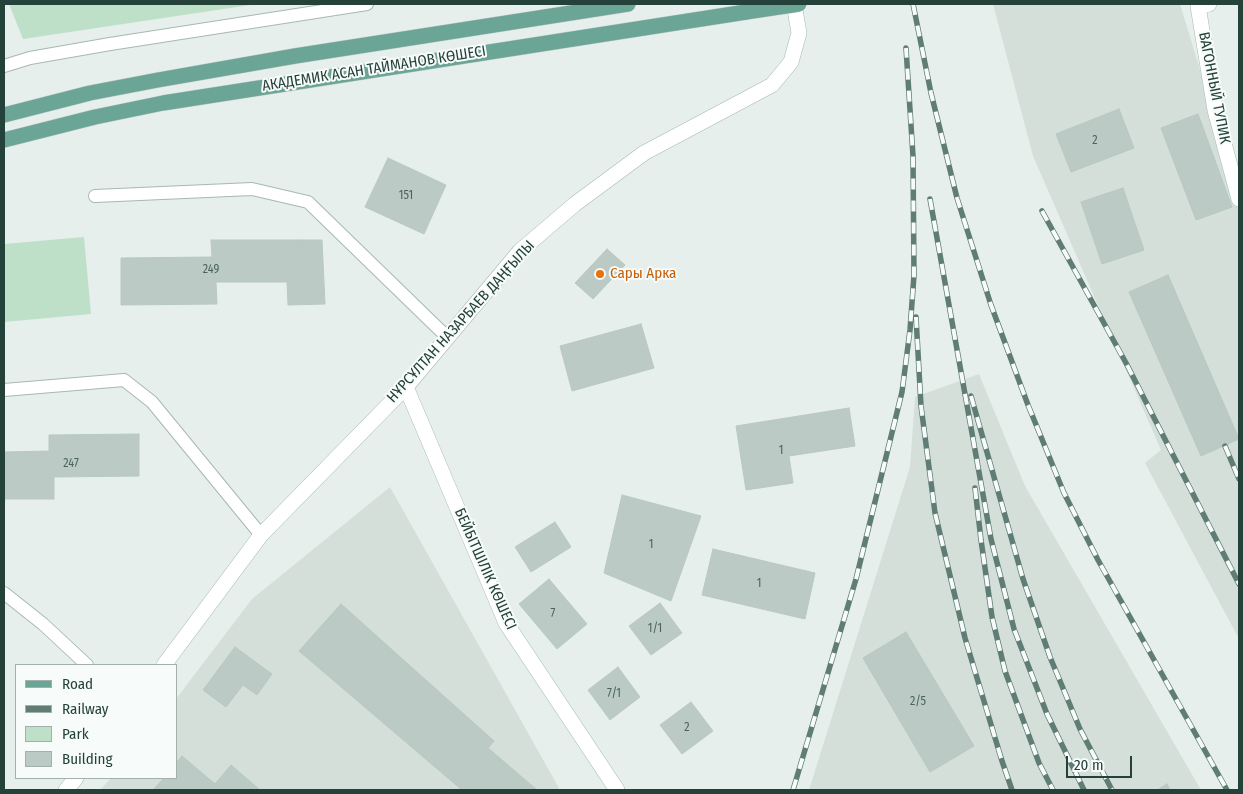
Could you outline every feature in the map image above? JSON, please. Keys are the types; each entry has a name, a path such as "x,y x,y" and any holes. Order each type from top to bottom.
{"main road":[{"name":"АКАДЕМИК АСАН ТАЙМАНОВ КӨШЕСІ","path":"4,115 158,80 295,56 628,4"},
{"name":"АКАДЕМИК АСАН ТАЙМАНОВ КӨШЕСІ","path":"4,140 86,119 163,103 799,4"}],"street":[{"name":"НҰРСҰЛТАН НАЗАРБАЕВ ДАҢҒЫЛЫ","path":"165,664 261,535 406,386 520,251 575,204 644,153 772,85 791,62 799,33 794,4"},
{"name":"ВАГОННЫЙ ТУПИК","path":"1204,5 1215,110 1239,199"},
{"name":"БЕЙБІТШІЛІК КӨШЕСІ","path":"406,386 506,623 617,790"},
{"path":"66,790 75,779"}],"lane":[{"path":"4,66 30,58 65,52 367,4"},
{"path":"95,196 252,189 308,202 447,337"},
{"path":"4,390 124,380 152,402 261,535"},
{"path":"4,593 43,624 86,664"}],"shaded area":[{"path":"993,4 1180,4 1239,198 1239,639 1145,463 1161,450 1033,156"},
{"path":"979,374 1025,486 1201,790 809,790 910,467 915,397"},
{"path":"390,487 560,790 100,790 110,779 178,779 178,696 252,599"}],"green space":[{"path":"9,4 257,4 23,39"},
{"path":"84,237 91,314 4,322 4,244"}],"building":[{"path":"1119,109 1134,148 1071,172 1056,134"},
{"path":"1198,114 1232,207 1196,220 1161,128"},
{"path":"388,158 446,185 424,234 365,207"},
{"path":"1123,188 1144,250 1102,264 1081,202"},
{"path":"211,240 301,240 301,282 216,282 217,304 121,305 121,258 212,257"},
{"path":"301,240 322,240 325,304 288,305 287,282 301,282"},
{"name":"Сары Арка","path":"607,249 625,265 593,299 575,283"},
{"path":"1168,275 1239,439 1201,456 1129,292"},
{"path":"641,324 654,368 572,391 560,346"},
{"path":"849,408 855,446 789,456 793,483 746,490 736,426"},
{"path":"139,434 139,476 54,477 54,499 4,499 4,452 49,451 49,435"},
{"path":"622,495 701,516 671,601 604,573"},
{"path":"555,522 571,547 531,572 515,547"},
{"path":"713,549 815,573 805,619 702,595"},
{"path":"549,579 587,624 557,649 519,604"},
{"path":"660,603 682,633 651,655 629,626"},
{"path":"341,604 494,741 488,748 537,790 462,790 299,651"},
{"path":"906,632 974,746 930,772 863,658"},
{"path":"235,647 272,674 257,695 243,685 226,707 203,690"},
{"path":"618,667 640,697 610,720 588,690"},
{"path":"691,702 713,731 682,754 660,725"},
{"path":"182,756 215,784 231,765 260,790 153,790 163,779 178,779 178,761"},
{"path":"1167,784 1170,790 1157,790"}],"railway":[{"path":"913,4 931,93 957,198 991,305 1028,405 1064,493 1098,560 1227,790"},
{"path":"793,790 856,579 902,392 910,330 914,275 913,156 906,48"},
{"path":"930,199 991,539 1014,629 1047,714 1084,790"},
{"path":"1042,211 1126,363 1239,584"},
{"path":"916,317 921,406 935,513 965,638 1012,790"},
{"path":"971,396 1023,579 1050,657 1080,729 1112,790"},
{"path":"1225,446 1239,479"},
{"path":"975,488 992,617 1005,671 1039,763 1053,790"}],"place":[{"name":"Сары Арка","path":"600,274"}]}
